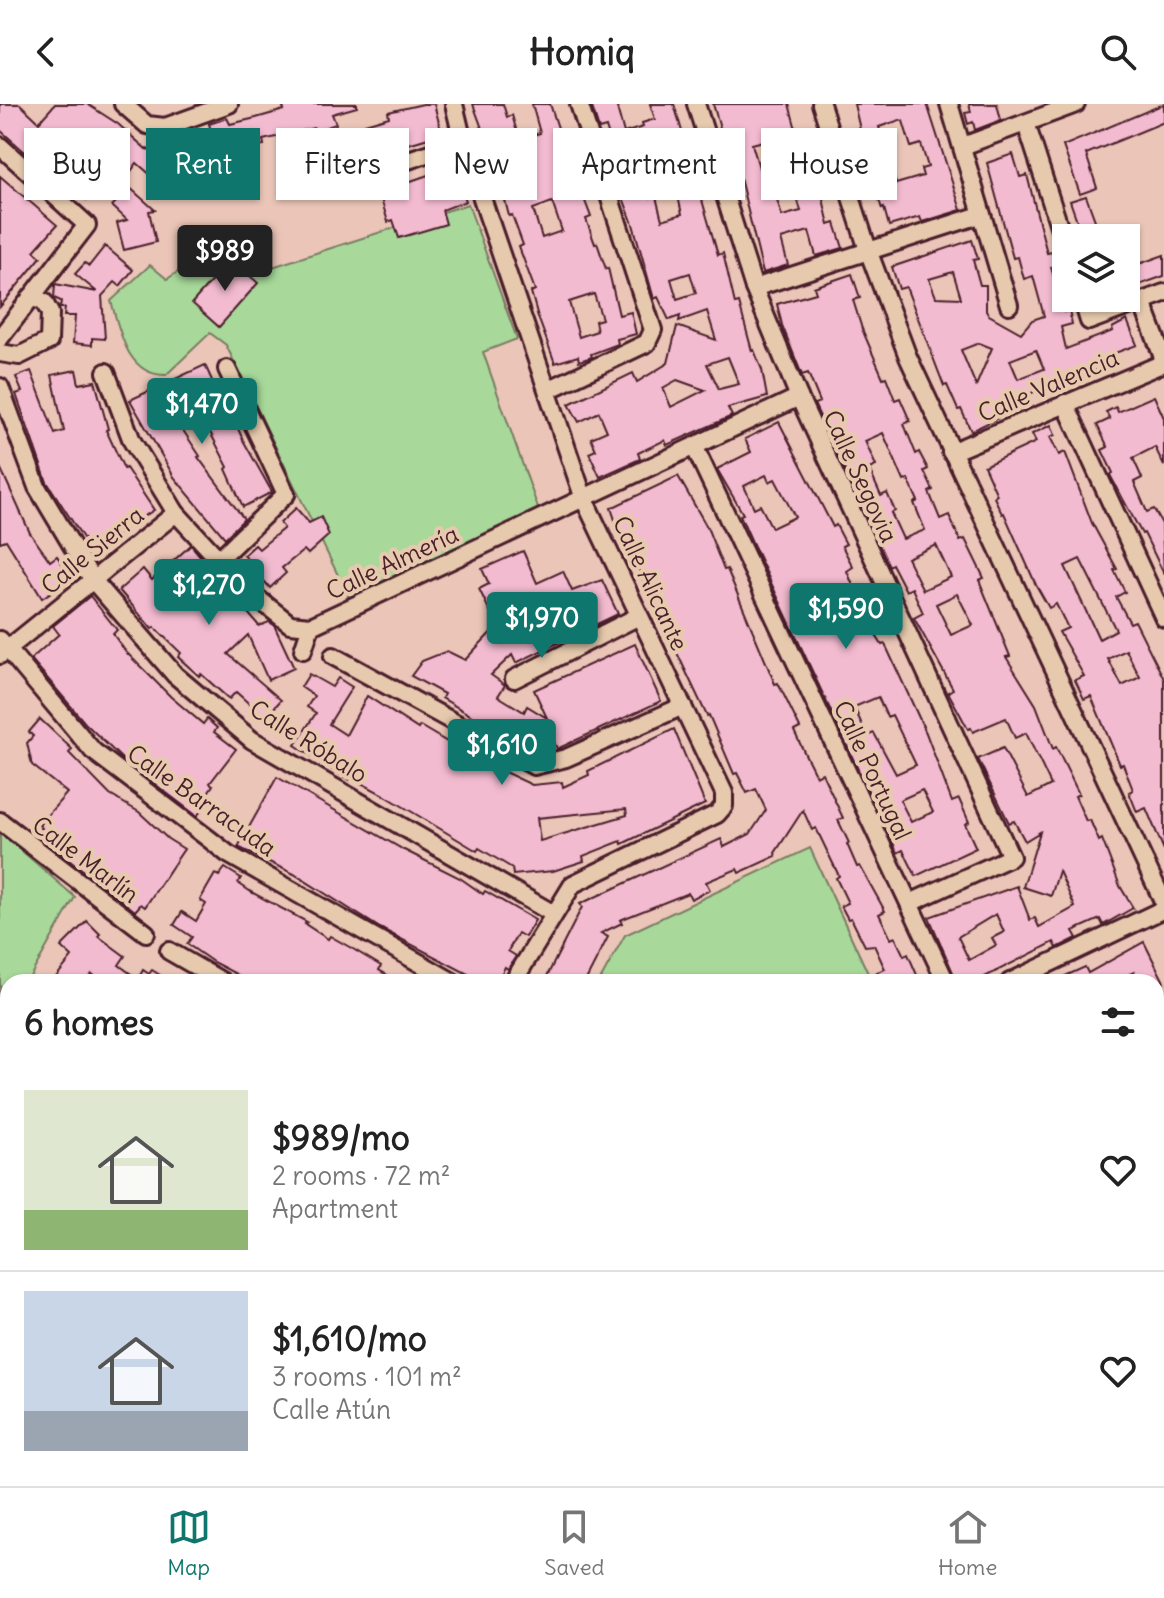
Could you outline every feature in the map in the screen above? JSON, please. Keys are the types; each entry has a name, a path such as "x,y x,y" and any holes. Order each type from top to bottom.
{"street":[{"path":"123,104 147,125 165,127 229,104"},
{"name":"Calle Alicante","path":"454,104 460,128"},
{"path":"548,390 647,343 652,331 579,104"},
{"name":"Calle Segovia","path":"696,104 754,288 799,397 1011,857 910,903"},
{"path":"821,104 868,250 908,357 1164,903"},
{"path":"949,104 1009,305"},
{"path":"963,146 1074,104"},
{"path":"1026,123 1058,224"},
{"path":"0,338 87,225 2,152"},
{"name":"Calle Alicante","path":"483,200 584,499 724,793 724,806 717,814 573,884 552,913 518,974"},
{"path":"754,288 980,215"},
{"path":"1164,293 1142,302 1164,362"},
{"path":"0,353 19,356 49,341 50,313 44,302 31,297"},
{"path":"1086,312 1089,321 1114,312"},
{"name":"Calle Valencia","path":"951,452 1164,362"},
{"path":"219,559 286,494 227,369"},
{"name":"Calle Almería","path":"106,372 132,441 176,513 247,590 290,624 311,626 799,397"},
{"name":"Calle Róbalo","path":"0,387 37,487 92,579 175,675 252,740 552,913"},
{"path":"1065,403 1164,618"},
{"name":"Calle Portugal","path":"695,448 942,974"},
{"name":"Calle Sierra","path":"2,648 176,513"},
{"path":"514,679 639,616"},
{"path":"303,650 311,626"},
{"name":"Calle Barracuda","path":"2,648 93,751 228,854 439,974"},
{"path":"333,656 534,766 566,758 683,706"},
{"name":"Calle Marlín","path":"0,821 146,933"},
{"path":"1027,974 1164,909"},
{"path":"169,951 209,974"}],"green space":[{"path":"468,204 517,339 483,352 539,511 351,602 226,345 210,333 166,375 153,373 142,368 127,350 111,301 150,265 167,279 222,243 249,268 263,270"},
{"path":"0,832 75,897 32,974 0,974"},
{"path":"810,848 868,974 603,974 625,935"}],"building":[{"path":"0,104 20,104 39,122 55,104 87,104 122,128 24,128 24,151 0,130"},
{"path":"282,104 357,104 357,107 332,114 336,124 324,128 276,128 276,137 263,140 264,145 260,146 260,128 210,128 209,124 227,118 230,124 284,110"},
{"path":"434,104 440,128 425,128 425,139 409,144 409,128 366,128 365,124 389,117 388,112"},
{"path":"473,104 503,104 507,117 512,115 516,128 482,128"},
{"path":"532,104 550,104 558,128 553,128 553,200 585,200 591,217 586,219 608,268 619,315 631,312 636,334 617,339 618,344 591,354 592,357 579,361 578,356 555,363 531,292 535,290 519,247 523,245 512,215 509,216 505,200 537,200 537,134 540,133","holes":["552,202 562,231 542,238 533,209","594,294 602,319 595,321 597,331 579,337 569,302"]},
{"path":"591,104 616,104 623,128 599,128"},
{"path":"650,104 674,104 681,128 640,128 643,127 642,123 655,119"},
{"path":"713,104 789,104 796,128 761,128 761,142 752,144 761,171 761,200 777,200 782,216 801,211 798,200 823,200 829,225 835,223 843,248 816,256 809,231 781,239 788,265 763,273 745,199 745,128 720,128"},
{"path":"854,104 927,104 961,210 922,222 920,217 889,226 879,200 897,200 897,184 923,176 921,169 928,167 921,144 911,147 903,121 879,128 860,128"},
{"path":"969,104 997,104 1001,120 975,130 973,122 968,124 965,113 971,112"},
{"path":"1164,104 1164,122 1086,154 1097,188 1080,194 1063,146"},
{"path":"130,135 146,149 146,171 137,163 130,173"},
{"path":"1013,154 1020,177 1027,175 1047,253 1052,252 1052,312 1069,312 1072,324 1061,327 1066,349 1113,331 1112,328 1127,320 1137,345 1112,354 1115,362 1071,380 1073,384 1054,392 1051,385 1019,398 1023,406 971,431 947,385 944,386 906,287 899,289 892,267 972,240 978,259 973,260 980,285 986,285 986,310 989,315 1021,333 1032,320 1044,316 1033,276 1024,279 1018,257 1013,258 987,163","holes":["953,272 961,298 936,297 929,279","979,343 992,348 976,386 961,350","1036,350 1044,369 1018,379 1010,360"]},
{"path":"0,176 24,200 57,225 34,251 41,257 0,307"},
{"path":"425,176 425,200 466,201 442,210 446,224 399,238 393,220 388,222 381,200 409,200 409,182"},
{"path":"130,188 155,210 149,211 156,242 124,250 117,223 127,220 112,206 116,202 114,200 130,200"},
{"path":"1086,196 1096,224 1078,224 1070,201"},
{"path":"624,200 657,200 662,220 682,214 679,200 702,200 718,255 723,253 735,304 739,303 752,351 762,370 767,397 728,408 732,416 667,445 665,440 638,453 640,459 600,477 589,453 596,450 591,438 607,431 599,412 579,422 569,404 633,373 637,382 668,363 677,326 716,340 707,311 679,321 680,316 669,320 658,297 654,299","holes":["690,273 696,293 677,299 671,279","728,357 739,384 719,389 707,364","677,380 705,390 671,407 663,388"]},
{"path":"105,246 133,270 120,286 115,282 102,296 105,339 92,338 92,345 73,343 75,316 64,316 65,308 60,308 61,301 54,298 55,284 97,292 75,274 85,263 89,266"},
{"path":"1164,255 1164,276 1140,285 1140,264"},
{"path":"231,259 258,283 219,327 192,303"},
{"path":"852,274 860,298 853,300 862,329 883,378 886,377 895,400 900,398 910,421 904,424 916,454 919,452 928,469 924,471 933,490 929,492 940,519 949,515 960,541 965,539 984,578 979,580 1010,656 1006,657 1036,705 1053,749 1056,747 1079,794 1075,796 1086,821 1090,820 1099,841 1102,839 1120,886 1133,908 1103,925 1100,919 1073,931 1077,938 1057,948 1054,942 991,974 954,974 929,917 1017,886 1030,920 1035,918 1039,927 1075,907 1059,871 1051,896 1023,887 1040,832 1025,841 1014,821 1009,823 978,759 1003,748 1028,797 1051,785 1026,733 1015,738 1006,718 973,732 971,728 968,729 948,692 953,689 914,618 923,613 912,588 906,591 892,564 889,566 858,500 864,497 853,476 849,478 814,404 820,402 808,373 802,375 782,325 777,304 816,293 814,287","holes":["883,433 904,481 908,479 918,501 914,503 925,530 903,539 891,513 895,511 887,493 881,496 869,469 876,466 865,441","936,545 951,577 923,590 907,558","957,594 973,625 951,635 936,604","996,914 1004,932 992,938 996,945 969,960 958,937"]},
{"path":"205,365 218,394 222,392 243,440 272,492 243,507 226,469 228,467 194,401 171,412 198,457 244,519 225,538 174,477 130,400"},
{"path":"76,370 79,384 95,381 106,430 124,469 154,510 121,531 114,538 116,541 99,552 97,549 92,552 47,482 16,394 22,392 16,377 31,371 55,434 64,431 52,375"},
{"path":"1154,396 1164,418 1164,466 1155,447 1133,458 1142,478 1134,482 1147,512 1154,509 1162,524 1164,574 1110,475 1113,473 1102,450 1108,447 1097,425 1110,419 1106,412 1116,407 1118,412"},
{"path":"779,422 833,527 836,525 846,544 842,546 853,567 847,571 870,626 882,645 885,644 926,733 952,802 959,799 969,822 965,824 976,848 916,876 903,850 897,853 881,809 877,810 752,542 740,515 743,514 717,469 751,452 745,439","holes":["766,475 769,482 775,479 795,517 772,528 760,505 754,508 744,486","878,697 887,717 892,715 916,765 896,774 874,733 867,736 854,707","922,790 933,812 911,822 900,800"]},
{"path":"1051,425 1055,435 1050,437 1059,455 1065,452 1092,523 1117,569 1114,570 1125,592 1116,597 1130,623 1135,621 1164,679 1164,850 1146,808 1137,812 1123,764 1120,765 1091,696 1084,699 1075,680 1084,676 1059,632 1068,628 1056,604 1049,608 1036,585 994,497 997,495 984,466 1036,442 1032,434","holes":["1080,559 1116,630 1099,639 1065,566","1126,650 1140,677 1122,686 1108,659"]},
{"path":"0,467 30,533 50,561 57,556 72,578 42,598 6,540 0,542"},
{"path":"678,476 707,527 775,684 778,683 800,728 794,731 806,756 816,776 822,773 843,818 838,820 857,867 860,866 885,911 879,914 891,939 895,937 904,956 908,954 917,974 878,974 885,969 874,945 865,946 851,918 848,919 841,906 848,903 836,878 839,876 816,828 812,830 803,810 776,856 739,873 737,869 706,882 710,890 691,899 688,893 620,920 622,923 601,933 608,937 589,974 548,974 582,907 580,904 721,839 724,847 750,834 766,810 756,789 747,793 737,773 734,774 709,715 670,638 673,636 661,612 658,614 624,536 621,537 611,508"},
{"path":"296,508 309,523 321,517 329,535 308,554 304,550 282,568 286,573 270,588 265,582 260,586 240,565 247,559 244,555 255,545 259,549 284,528 280,523"},
{"path":"191,545 259,626 269,622 274,625 294,668 268,680 248,635 228,654 281,700 265,718 236,692 229,699 201,674 199,676 178,657 181,653 154,627 152,629 119,590 143,569 152,580"},
{"path":"523,551 537,583 563,571 572,591 602,580 618,614 516,663 512,655 491,675 505,685 498,696 524,712 527,706 547,718 534,690 635,644 661,701 557,749 546,723 530,751 411,676 422,661 447,651 465,660 497,626 479,589 489,584 482,569"},
{"path":"90,596 117,630 113,634 126,652 171,697 203,724 207,719 217,728 214,732 236,749 210,783 213,785 207,794 211,798 197,816 122,759 85,723 31,659 59,634 53,626"},
{"path":"309,674 332,687 338,678 352,687 329,724 346,735 367,696 418,729 420,726 471,756 532,785 562,782 563,787 589,775 588,771 674,729 705,804 622,844 621,841 583,856 584,861 553,871 513,875 512,868 479,848 477,851 384,795 350,777 349,780 295,745 316,713 307,707 314,696 301,687","holes":["626,809 627,815 540,841 537,818"]},
{"path":"40,719 72,749 69,753 110,795 139,812 168,839 184,849 145,907 141,904 135,911 37,834 42,828 39,825 67,793 32,765 27,743 33,736 29,732"},
{"path":"277,777 404,850 460,878 483,894 485,891 535,920 525,937 518,933 508,951 516,956 508,969 505,967 501,974 468,974 380,928 294,874 238,847"},
{"path":"225,868 241,878 238,883 251,892 307,922 305,924 328,939 330,936 381,966 379,970 386,974 236,974 213,962 187,944 192,937 174,925 182,912 196,921 206,904 200,900 215,874 219,876"},
{"path":"87,921 100,934 98,936 125,956 119,965 131,974 58,974 72,957 61,947"},
{"path":"1144,942 1160,974 1070,974 1085,967 1088,973"}]}
